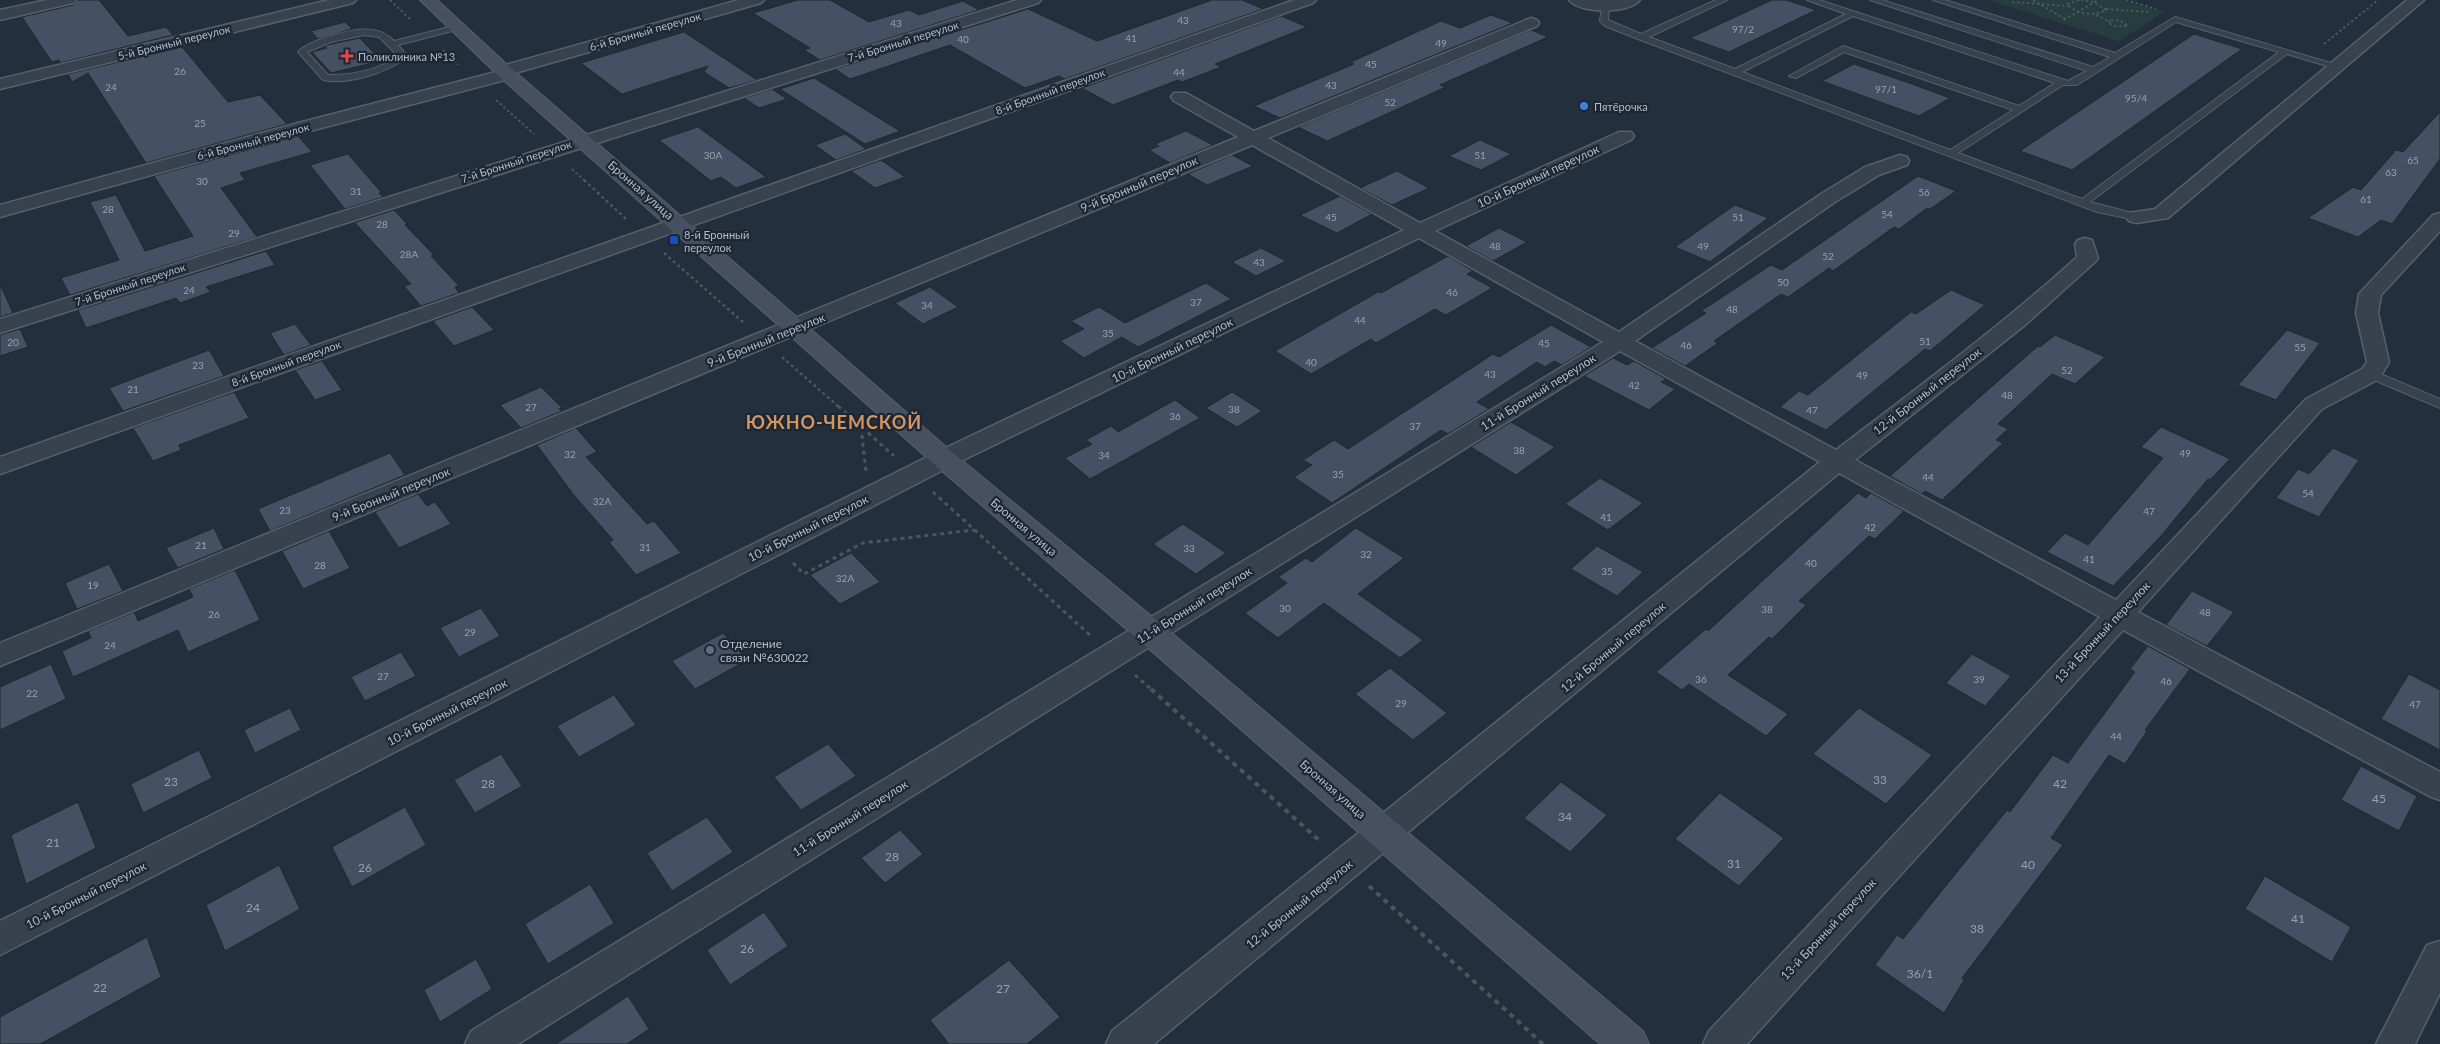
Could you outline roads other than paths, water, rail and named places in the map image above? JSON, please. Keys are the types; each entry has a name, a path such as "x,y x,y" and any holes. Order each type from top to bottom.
{"street":[{"path":"0,15 68,0"},
{"name":"5-й Бронный переулок","path":"0,84 348,0"},
{"name":"Бронная улица","path":"428,0 506,73 944,459 1150,632 1629,1044"},
{"name":"6-й Бронный переулок","path":"0,212 304,127 477,82 756,0"},
{"name":"7-й Бронный переулок","path":"0,326 551,150 1033,0"},
{"name":"8-й Бронный переулок","path":"0,466 643,235 1308,0"},
{"path":"1577,0 1593,6 1606,7 1617,6 1632,0"},
{"path":"2136,217 2161,214 2416,0"},
{"name":"9-й Бронный переулок","path":"0,655 1531,23"},
{"path":"1180,97 1836,462 2117,615 2440,787"},
{"name":"10-й Бронный переулок","path":"0,939 944,459 1418,231 1625,136"},
{"name":"11-й Бронный переулок","path":"484,1044 1620,341 1828,198 1872,171 1900,161"},
{"path":"2371,374 2378,362 2366,313 2370,294 2440,219"},
{"name":"12-й Бронный переулок","path":"1125,1044 1385,835 1836,462 2048,297 2088,258 2085,244"},
{"name":"13-й Бронный переулок","path":"1722,1044 2314,404 2371,374"},
{"path":"2395,1044 2440,957"}],"lane":[{"path":"1641,37 1723,0"},
{"path":"1811,0 2061,83 2074,83 2175,20 2338,66"},
{"path":"1874,0 2094,70"},
{"path":"1937,0 2116,56"},
{"path":"1606,7 1605,23 2083,203 2111,212 2136,217"},
{"path":"1735,72 1852,14"},
{"path":"392,44 457,27"},
{"path":"362,32 380,33 392,44 403,56 395,64 340,78 326,78 302,52 310,46 362,32"},
{"path":"1793,76 1843,49 2019,109"},
{"path":"2083,203 2286,51"},
{"path":"1950,153 2061,83"},
{"path":"2371,374 2440,404"}],"place":[{"name":"Поликлиника №13","path":"347,56"},
{"name":"Пятёрочка","path":"1584,106"},
{"name":"8-й Бронный переулок","path":"674,240"},
{"name":"Отделение связи №630022","path":"710,650"}],"district":[{"name":"ЮЖНО-ЧЕМСКОЙ","path":"834,422"}]}
